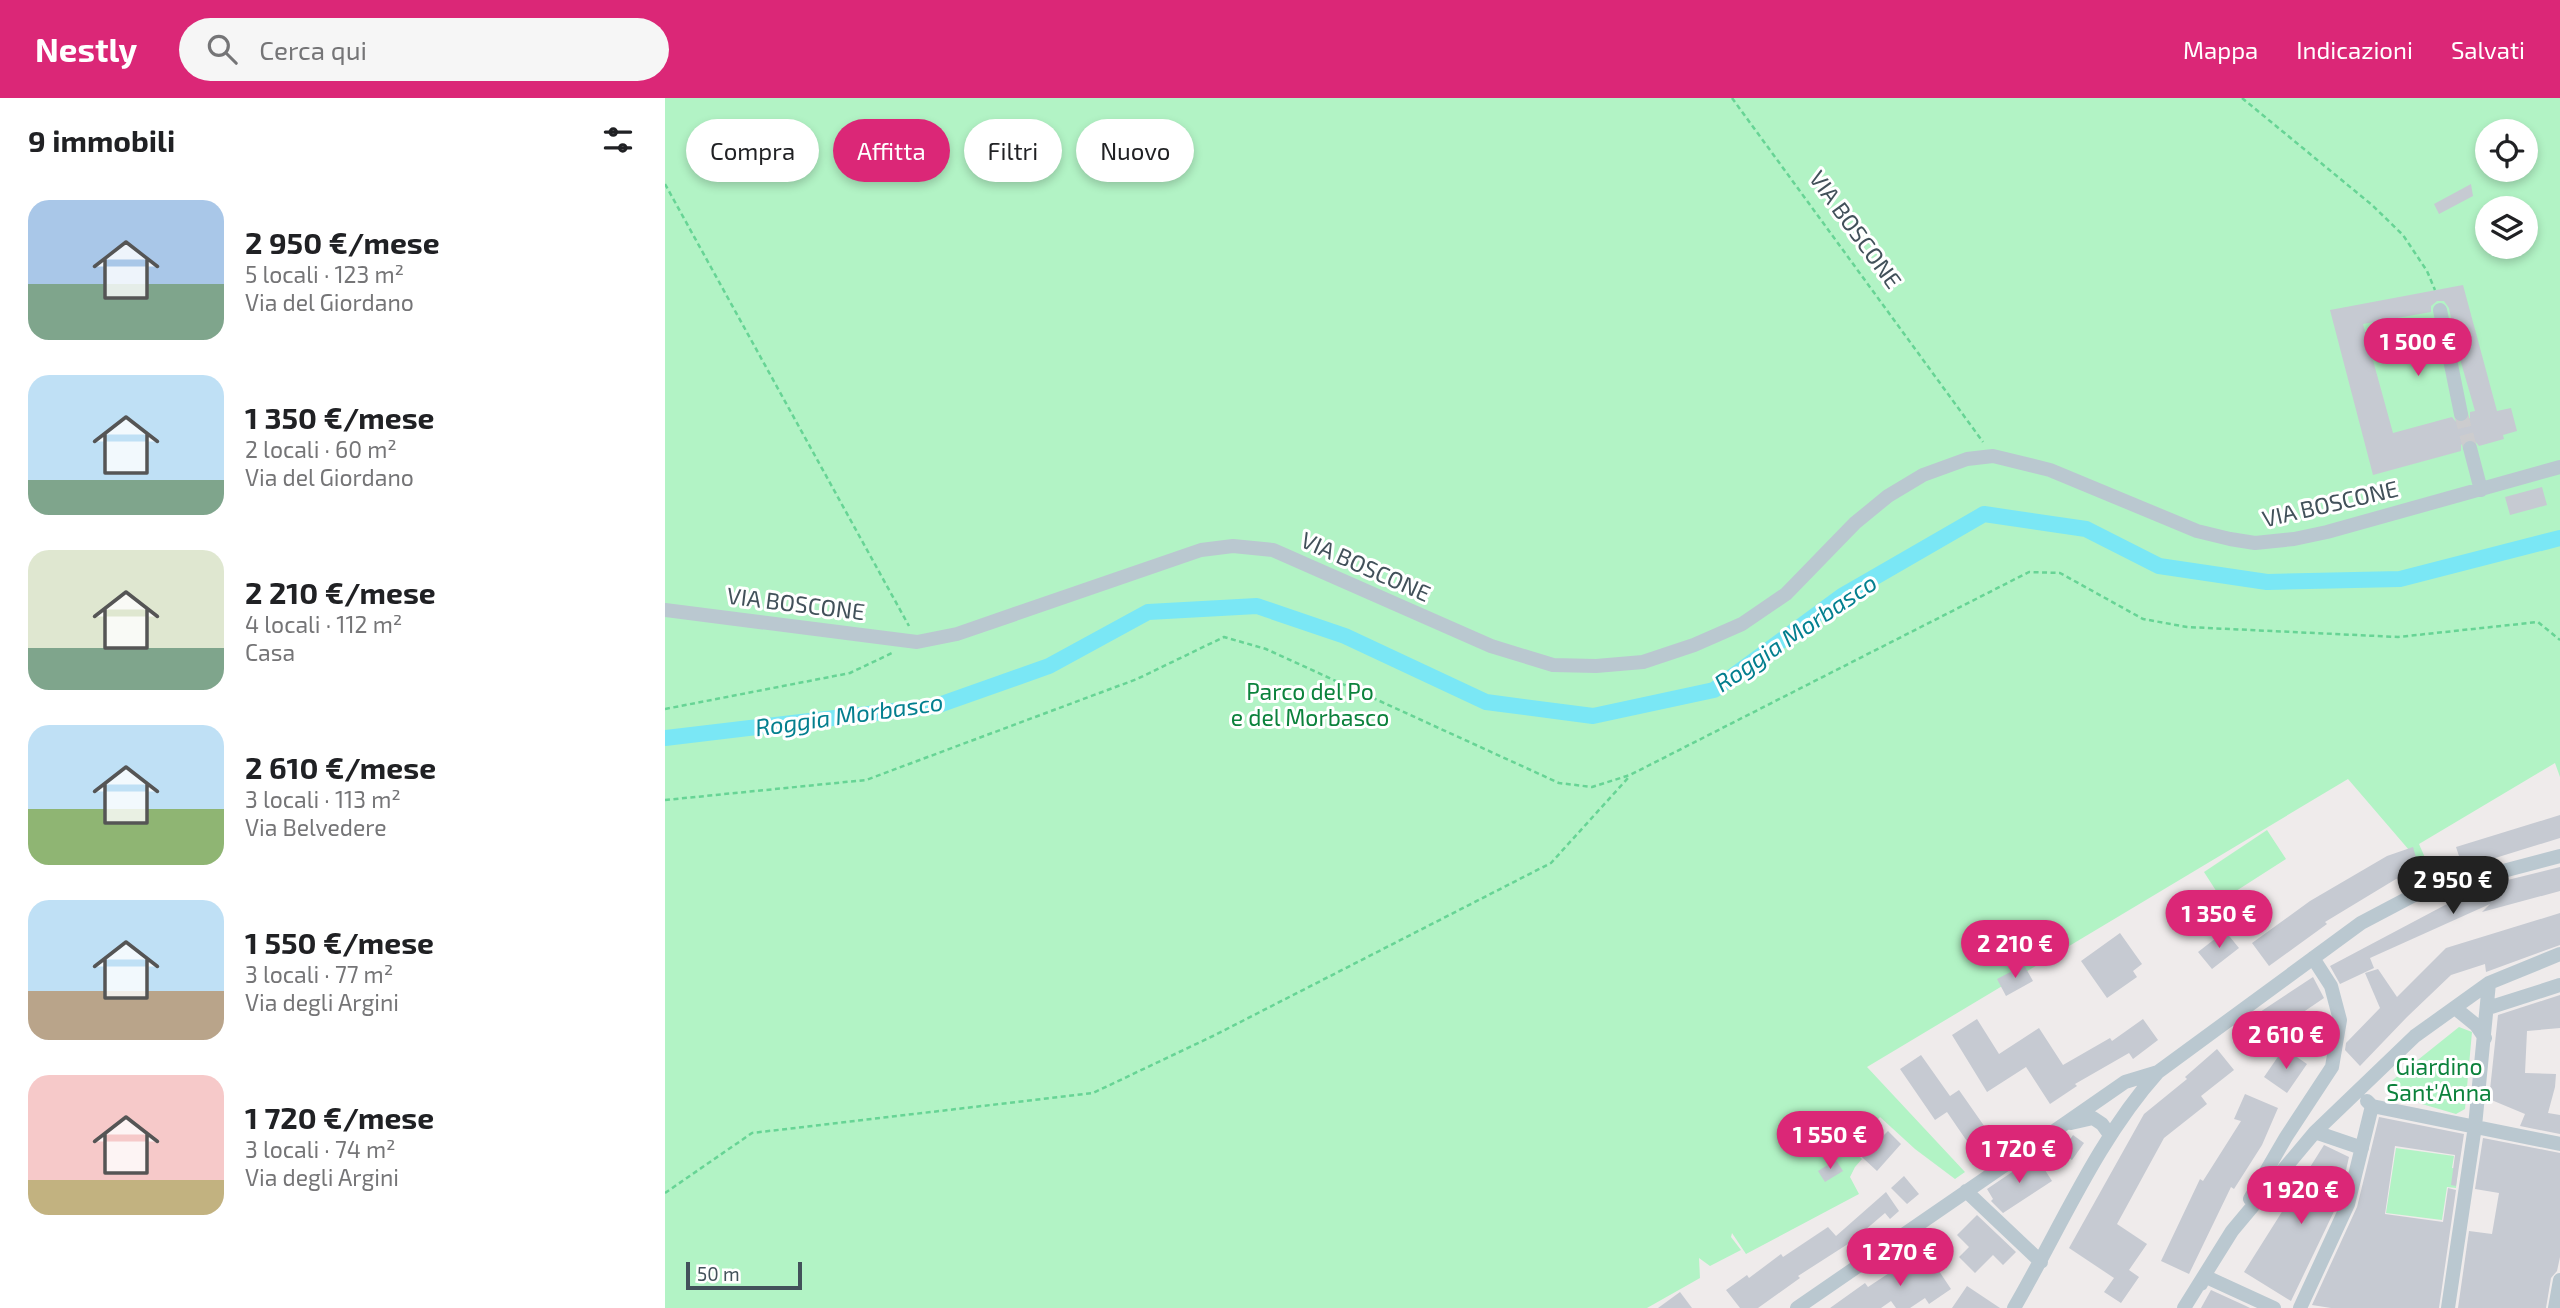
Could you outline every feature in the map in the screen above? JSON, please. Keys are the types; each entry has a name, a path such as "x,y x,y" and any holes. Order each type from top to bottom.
{"street":[{"path":"2440,310 2461,414"},
{"path":"2470,449 2481,490"},
{"name":"VIA BOSCONE","path":"665,610 917,642 957,634 1201,550 1233,546 1273,550 1491,646 1553,664 1596,666 1643,662 1694,645 1742,624 1786,594 1818,559 1888,496 1923,475 1967,459 1993,456 2050,470 2197,531 2255,543 2327,532 2560,467"},
{"path":"2014,1308 2110,1135 2136,1097 2158,1072 2361,923 2416,894 2560,856"},
{"path":"2232,1231 2315,1132 2415,1037 2489,983 2560,954"},
{"path":"2184,1308 2286,1137 2332,1067 2340,1020 2331,986 2313,958"},
{"path":"2448,1308 2475,1126 2489,983"},
{"path":"2488,1007 2560,985"},
{"path":"2455,1008 2476,1025 2485,1038"},
{"path":"1797,1308 2125,1082 2158,1072"},
{"path":"2358,1093 2372,1106 2560,1144"},
{"path":"2300,1308 2348,1204 2372,1106"},
{"path":"2063,1125 2093,1118 2102,1124 2110,1135"},
{"path":"2315,1132 2363,1148"},
{"path":"1966,1191 2041,1262"},
{"path":"2194,1308 2204,1276"},
{"path":"2204,1276 2274,1308"},
{"path":"2555,1308 2560,1280"}],"path":[{"name":"VIA BOSCONE","path":"1732,98 1993,456"},
{"path":"2242,98 2371,205 2403,235 2427,271 2435,290"},
{"path":"665,184 917,642"},
{"path":"665,800 866,780 1137,679 1224,637 1266,649 1559,783 1593,787 1630,775 2029,572 2060,573 2143,619 2187,627 2398,637 2538,622 2560,640"},
{"path":"665,709 850,673 895,652"},
{"path":"665,1193 752,1133 1093,1093 1213,1036 1552,863 1630,775"}],"green space":[{"name":"Parco del Po e del Morbasco","path":"665,98 2560,98 2560,777 2555,763 2419,844 2433,876 2421,880 2409,850 2348,779 1867,1067 1965,1172 1955,1179 1915,1149 1880,1117 1851,1148 1862,1159 1850,1177 1859,1194 1746,1254 1732,1233 1731,1237 1741,1250 1710,1266 1699,1258 1700,1278 1647,1308 665,1308"},
{"path":"2267,830 2286,859 2222,900 2204,872"},
{"name":"Giardino Sant'Anna","path":"2459,1027 2472,1032 2465,1109 2456,1114 2388,1094 2389,1083"},
{"path":"2396,1148 2454,1156 2452,1168 2458,1169 2456,1188 2447,1187 2442,1220 2386,1213"}],"water":[{"path":"2240,895 2254,920 2237,930 2223,904"}],"building":[{"path":"2471,184 2473,196 2439,214 2434,204"},
{"path":"2463,285 2497,411 2511,408 2517,431 2503,435 2504,439 2479,446 2473,439 2467,439 2461,445 2461,451 2373,475 2330,310","holes":["2437,301 2444,301 2449,308 2475,411 2470,412 2470,418 2464,423 2457,423 2452,417 2393,433 2363,324 2431,312 2431,306"]},
{"path":"2542,487 2547,505 2510,515 2505,497"},
{"path":"2560,815 2560,838 2463,868 2456,847"},
{"path":"2413,847 2420,871 2396,879 2325,922 2327,924 2269,966 2252,943 2310,901 2387,856"},
{"path":"2560,867 2560,891 2482,912 2490,904 2370,958 2374,968 2340,984 2330,966 2464,895 2463,891"},
{"path":"2560,913 2560,945 2486,972 2485,964 2451,975 2360,1066 2345,1050 2346,1043 2380,1008 2365,973 2378,969 2397,997 2446,948"},
{"path":"2225,931 2239,948 2212,969 2198,952"},
{"path":"2120,933 2142,964 2133,971 2137,977 2107,998 2081,961"},
{"path":"2024,965 2033,981 2006,996 1997,979"},
{"path":"2313,977 2324,998 2271,1034 2257,1014"},
{"path":"2560,995 2560,1028 2527,1031 2525,1073 2556,1074 2548,1113 2560,1115 2560,1134 2520,1126 2525,1114 2489,1099 2498,1015"},
{"path":"1977,1019 1999,1054 2039,1028 2063,1065 2110,1038 2112,1041 2143,1019 2158,1040 2133,1059 2129,1053 2075,1084 2077,1086 2050,1104 2026,1067 1987,1092 1952,1035"},
{"path":"2284,1048 2307,1064 2287,1093 2264,1077"},
{"path":"2217,1049 2234,1070 2201,1096 2207,1104 2164,1138 2117,1224 2147,1244 2129,1270 2139,1277 2121,1303 2104,1292 2114,1278 2069,1248 2144,1114 2187,1079 2185,1077"},
{"path":"1921,1055 1950,1096 1959,1090 1994,1140 1975,1153 1947,1112 1935,1120 1900,1069"},
{"path":"2245,1094 2278,1108 2262,1145 2234,1189 2231,1187 2189,1274 2161,1261 2200,1179 2203,1181 2241,1121 2234,1119"},
{"path":"2379,1117 2464,1134 2456,1186 2451,1185 2455,1155 2395,1146 2385,1214 2443,1222 2448,1188 2456,1190 2439,1308 2331,1308 2312,1305 2357,1207"},
{"path":"1868,1128 1880,1139 1888,1131 1901,1144 1877,1171 1851,1147"},
{"path":"2073,1135 2084,1143 2072,1160 2061,1153"},
{"path":"2483,1138 2560,1153 2560,1257 2557,1271 2551,1278 2546,1308 2458,1308 2469,1231 2492,1234 2499,1193 2475,1189"},
{"path":"2324,1145 2349,1157 2339,1201 2291,1301 2244,1272"},
{"path":"2036,1156 2052,1181 2003,1213 1991,1201 1993,1199 1987,1189"},
{"path":"1836,1160 1843,1171 1825,1182 1818,1171"},
{"path":"1904,1176 1919,1194 1907,1204 1891,1188"},
{"path":"1886,1192 1899,1211 1890,1219 1885,1213 1851,1242 1798,1276 1800,1278 1758,1308 1740,1308 1726,1290 1828,1227 1836,1236"},
{"path":"1977,1215 2016,1252 2003,1265 1993,1255 1975,1273 1959,1257 1969,1247 1957,1235"},
{"path":"1918,1254 1927,1269 1935,1265 1951,1289 1929,1304 1925,1298 1910,1308 1896,1308 1891,1301 1881,1308 1830,1308 1865,1283 1868,1287"},
{"path":"1967,1286 2000,1308 1952,1308"},
{"path":"2211,1290 2246,1306 2250,1308 2201,1308"},
{"path":"1680,1292 1692,1308 1658,1308"}],"waterway":[{"name":"Roggia Morbasco","path":"665,738 936,706 1049,666 1148,612 1257,606 1345,636 1486,702 1593,716 1714,690 1842,596 1984,514 2086,529 2159,566 2267,582 2400,579 2560,538"}],"tunnel":[{"path":"2461,414 2470,448"}]}
